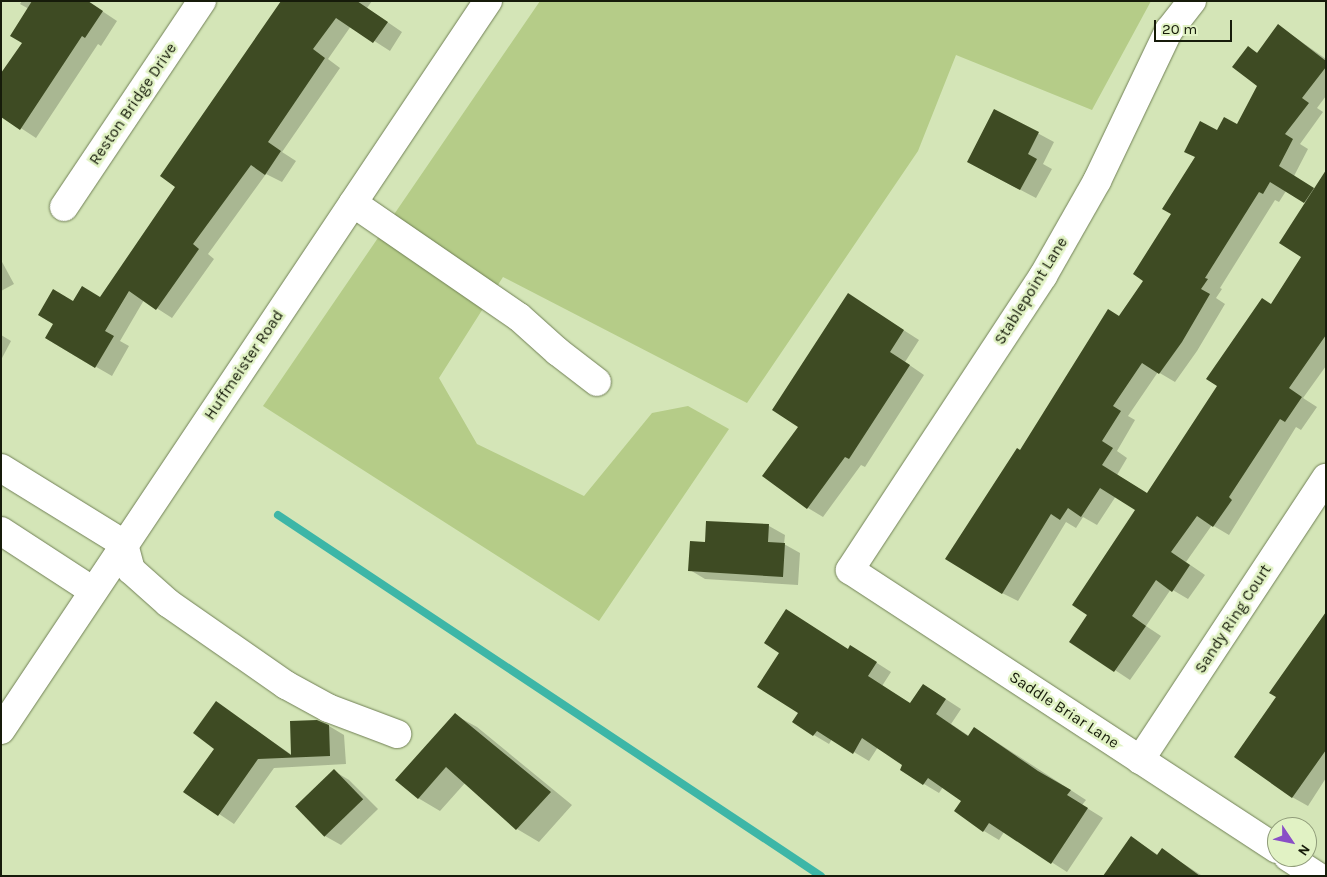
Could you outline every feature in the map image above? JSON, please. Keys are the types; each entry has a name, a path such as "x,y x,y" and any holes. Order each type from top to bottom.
{"street":[{"name":"Reston Bridge Drive","path":"64,207 202,1"},
{"name":"Huffmeister Road","path":"1,730 488,1"},
{"name":"Stablepoint Lane","path":"850,570 1043,276 1097,180 1169,30 1192,1"},
{"path":"353,203 519,316 558,352 597,382"},
{"path":"1,468 124,544 131,570 168,603 286,685 328,708 397,734"},
{"name":"Sandy Ring Court","path":"1140,760 1326,478"},
{"path":"1,531 93,591"},
{"name":"Saddle Briar Lane","path":"850,570 1267,843"},
{"path":"1303,867 1317,876"}],"green space":[{"path":"540,1 1151,1 1092,110 956,55 918,151 747,403 503,277 439,378 477,444 584,496 652,413 688,406 729,429 599,621 263,406"}],"building":[{"path":"32,1 88,1 103,11 85,38 82,36 20,130 1,117 1,73 22,43 10,36"},
{"path":"281,1 357,1 388,22 373,43 336,18 313,49 325,58 268,142 281,151 265,175 251,165 193,244 199,249 156,310 129,291 105,331 114,336 95,368 45,338 53,324 38,315 53,289 73,301 82,286 100,297 175,187 160,176"},
{"path":"1278,24 1326,61 1326,67 1302,98 1309,103 1285,134 1293,139 1279,166 1314,188 1304,203 1270,182 1263,194 1259,192 1205,278 1208,279 1201,289 1210,294 1182,342 1159,374 1142,363 1113,406 1121,411 1102,441 1113,448 1102,465 1147,493 1217,386 1206,379 1262,298 1271,304 1301,257 1279,243 1326,170 1326,335 1289,388 1302,397 1285,422 1280,419 1229,497 1232,500 1213,527 1197,516 1171,552 1190,565 1172,592 1156,580 1132,616 1146,626 1114,672 1069,642 1087,615 1072,605 1135,510 1100,488 1081,517 1068,508 1060,520 1051,514 1002,594 945,559 1017,448 1020,450 1108,309 1119,316 1143,281 1133,274 1171,214 1162,209 1195,157 1184,152 1200,121 1217,130 1224,117 1237,124 1257,86 1232,67 1248,46 1257,53"},
{"path":"994,109 1039,132 1028,154 1037,159 1020,190 967,162"},
{"path":"848,293 904,330 890,352 910,365 849,459 845,457 807,509 762,476 798,427 772,410"},
{"path":"706,521 769,524 768,542 785,543 783,577 688,571 690,541 705,542"},
{"path":"786,609 848,649 850,645 877,662 868,676 910,703 923,684 946,699 936,714 968,736 974,727 1038,771 1071,790 1067,795 1088,808 1051,864 989,823 983,832 954,811 961,801 928,778 923,785 900,770 902,765 862,738 853,754 817,731 813,736 792,722 798,713 757,687 779,653 764,643"},
{"path":"1326,612 1326,750 1292,798 1234,757 1276,697 1269,693"},
{"path":"216,701 291,755 290,721 317,720 329,725 330,756 258,759 218,816 183,792 214,749 193,733"},
{"path":"455,713 551,792 516,830 446,767 418,799 395,780"},
{"path":"334,769 363,799 324,837 295,807"},
{"path":"1131,836 1157,855 1162,848 1200,876 1103,876"}],"waterway":[{"path":"278,515 821,876"}]}
